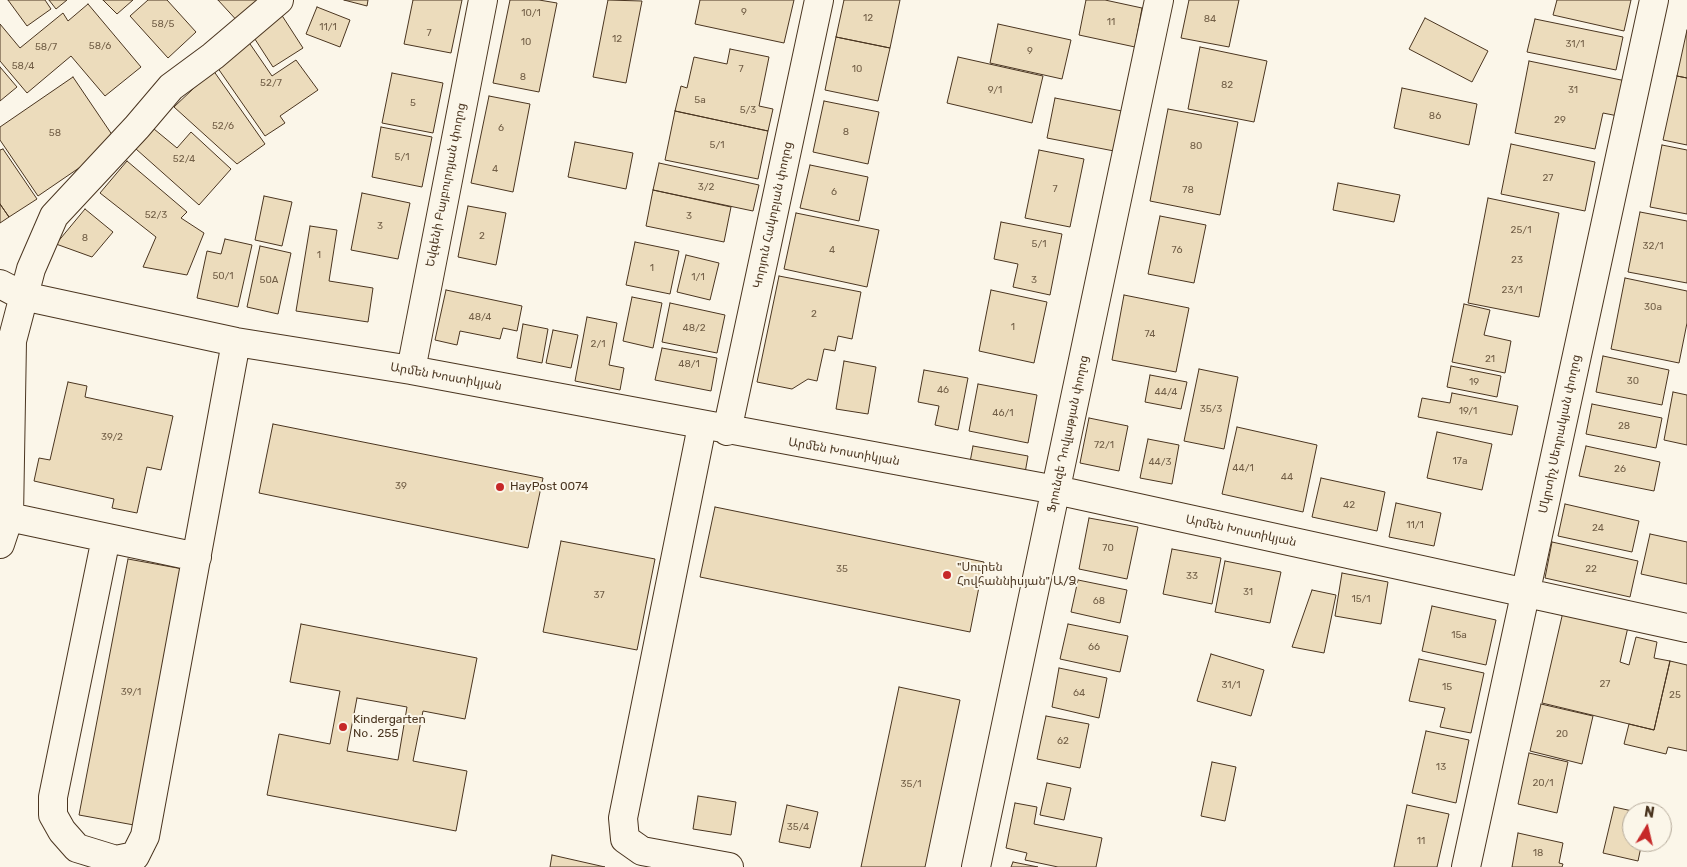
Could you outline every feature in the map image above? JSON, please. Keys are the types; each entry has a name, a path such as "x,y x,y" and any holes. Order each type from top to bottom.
{"street":[{"path":"0,544 9,517 11,290 34,262 54,216 137,127 170,87 213,56 279,0"},
{"name":"Եվգենի Բայբուրդյան փողոց","path":"410,370 482,0"},
{"name":"Կորյուն Հակոբյան փողոց","path":"729,867 642,850 625,839 623,818 819,0"},
{"name":"Ֆրունզե Դովլաթյան փողոց","path":"976,867 1159,0"},
{"name":"Մկրտիչ Սեդրակյան փողոց","path":"1466,867 1654,0"},
{"name":"Արմեն Խոստիկյան","path":"11,290 236,342 410,370 1056,490 1687,628"},
{"path":"106,538 53,797 53,815 62,831 78,848 116,860 135,856 145,836 236,342"},
{"path":"9,517 197,557"}],"building":[{"path":"8,0 45,0 51,9 27,26"},
{"path":"49,0 67,0 56,9"},
{"path":"103,0 133,0 117,14"},
{"path":"148,0 167,0 196,32 168,58 130,16"},
{"path":"218,0 269,0 241,25"},
{"path":"344,0 368,0 367,6"},
{"path":"413,0 462,0 451,53 404,44"},
{"path":"510,0 539,0 557,3 539,92 493,83"},
{"path":"608,0 642,1 626,83 593,77"},
{"path":"700,0 794,0 784,43 695,24"},
{"path":"844,0 900,0 890,48 836,37"},
{"path":"1086,0 1105,0 1142,8 1135,47 1079,35"},
{"path":"1189,0 1239,0 1229,47 1181,38"},
{"path":"1557,0 1631,0 1624,31 1553,15"},
{"path":"88,4 141,67 105,96 71,56 27,93 0,61 0,24 20,48 63,13 68,21"},
{"path":"317,7 350,20 340,47 306,34"},
{"path":"281,14 303,48 273,67 251,33"},
{"path":"1425,18 1488,51 1472,82 1409,49"},
{"path":"1535,19 1623,37 1616,70 1527,52"},
{"path":"998,24 1071,40 1062,79 990,63"},
{"path":"1687,30 1687,78 1677,76"},
{"path":"836,37 890,48 878,101 825,90"},
{"path":"248,41 272,76 296,60 318,90 280,116 285,123 265,136 215,64"},
{"path":"1200,47 1267,61 1254,122 1188,109"},
{"path":"730,49 769,57 759,106 773,109 768,131 675,111 681,86 687,88 694,57 727,64"},
{"path":"958,57 1043,76 1032,123 947,103"},
{"path":"1529,61 1626,81 1618,116 1603,113 1595,149 1515,133"},
{"path":"0,67 17,87 0,101"},
{"path":"213,70 265,144 237,164 174,107"},
{"path":"392,73 443,83 433,133 382,123"},
{"path":"1677,76 1687,78 1687,145 1663,140"},
{"path":"73,77 117,142 38,196 0,140 0,127"},
{"path":"1402,88 1477,104 1469,145 1394,128"},
{"path":"489,96 530,104 513,192 471,183"},
{"path":"1055,98 1122,111 1114,151 1047,138"},
{"path":"824,101 879,112 868,164 813,152"},
{"path":"1168,109 1238,122 1220,215 1150,201"},
{"path":"675,111 768,131 758,179 665,160"},
{"path":"381,127 432,137 422,187 372,177"},
{"path":"154,129 177,148 191,132 231,169 199,205 136,149"},
{"path":"575,142 633,153 626,189 568,177"},
{"path":"1511,144 1595,162 1585,211 1501,194"},
{"path":"1662,145 1687,150 1687,214 1650,207"},
{"path":"3,149 37,199 9,217 0,204 0,150"},
{"path":"1039,150 1084,159 1070,227 1025,218"},
{"path":"127,161 187,212 181,218 204,233 187,275 143,267 156,237 100,193"},
{"path":"659,163 759,185 753,211 653,190"},
{"path":"810,165 868,177 859,221 800,208"},
{"path":"1338,183 1400,195 1394,222 1333,210"},
{"path":"653,190 731,207 724,242 646,226"},
{"path":"362,193 410,203 398,259 351,250"},
{"path":"264,196 292,202 282,246 255,240"},
{"path":"1488,198 1559,213 1539,317 1468,303"},
{"path":"0,204 9,217 0,223"},
{"path":"468,206 506,213 496,265 458,257"},
{"path":"85,209 113,232 92,257 56,244"},
{"path":"1640,212 1687,221 1687,283 1628,272"},
{"path":"796,213 879,230 867,287 784,269"},
{"path":"1160,216 1206,225 1194,283 1148,274"},
{"path":"1001,222 1062,234 1050,295 1013,287 1018,264 994,259"},
{"path":"310,226 337,230 329,281 373,288 368,322 296,311"},
{"path":"225,239 252,245 238,307 197,298 207,251 221,254"},
{"path":"635,242 679,251 670,294 626,285"},
{"path":"260,246 291,253 278,314 247,307"},
{"path":"686,255 719,263 710,300 677,292"},
{"path":"779,276 861,292 852,339 838,336 835,351 824,349 817,381 808,379 792,389 757,382"},
{"path":"1625,278 1687,291 1687,323 1679,363 1611,349"},
{"path":"446,290 522,306 517,331 503,328 500,339 460,331 457,345 435,340"},
{"path":"991,290 1047,302 1034,363 979,351"},
{"path":"1124,295 1189,308 1176,372 1112,360"},
{"path":"632,297 662,303 653,348 623,341"},
{"path":"670,303 725,315 717,353 662,342"},
{"path":"1464,304 1490,310 1484,335 1511,341 1505,373 1452,362"},
{"path":"587,317 617,323 609,365 624,368 620,390 575,381"},
{"path":"523,324 548,329 542,363 517,358"},
{"path":"553,330 578,335 571,368 546,363"},
{"path":"662,348 717,358 711,391 655,380"},
{"path":"1603,356 1669,370 1662,405 1596,392"},
{"path":"844,361 876,367 868,414 836,409"},
{"path":"1451,366 1501,376 1497,397 1447,387"},
{"path":"1199,369 1238,377 1224,449 1184,441"},
{"path":"924,370 968,378 958,430 935,425 939,406 918,402"},
{"path":"1150,375 1187,382 1181,409 1145,402"},
{"path":"68,382 87,386 85,397 173,416 161,470 147,467 137,513 112,508 114,499 34,481 39,458 50,460"},
{"path":"978,384 1037,395 1028,443 969,431"},
{"path":"1673,392 1687,395 1687,445 1664,440"},
{"path":"1452,393 1518,406 1512,435 1418,417 1422,398 1450,403"},
{"path":"1592,404 1662,418 1656,448 1586,434"},
{"path":"1089,418 1128,426 1119,471 1080,463"},
{"path":"273,424 543,478 528,548 259,493"},
{"path":"1237,427 1317,445 1303,512 1222,494"},
{"path":"1437,432 1492,444 1482,490 1427,478"},
{"path":"1148,439 1179,445 1172,484 1140,478"},
{"path":"973,446 1028,456 1025,473 970,462"},
{"path":"1586,446 1660,462 1654,491 1579,476"},
{"path":"1321,478 1385,492 1377,531 1312,517"},
{"path":"1396,503 1441,513 1434,546 1389,537"},
{"path":"1565,504 1639,521 1632,552 1558,536"},
{"path":"715,507 984,562 970,632 700,577"},
{"path":"1089,518 1138,527 1127,579 1079,569"},
{"path":"1650,534 1687,542 1687,584 1641,574"},
{"path":"561,541 655,559 637,650 543,632"},
{"path":"1552,542 1638,561 1630,597 1545,578"},
{"path":"1172,549 1221,558 1212,604 1163,594"},
{"path":"128,559 183,569 134,825 79,815"},
{"path":"1225,561 1281,572 1270,623 1215,612"},
{"path":"1342,573 1388,582 1381,624 1335,616"},
{"path":"1078,580 1127,590 1120,623 1071,612"},
{"path":"1312,590 1336,595 1324,653 1292,647"},
{"path":"1432,606 1496,620 1486,665 1422,651"},
{"path":"1563,612 1628,627 1620,662 1629,665 1636,637 1657,642 1654,658 1670,661 1654,730 1542,703"},
{"name":"Kindergarten Nօ․ 255","path":"301,624 477,658 465,719 423,711 413,761 467,771 456,831 267,795 279,734 330,744 340,691 290,682","holes":["357,698 407,707 398,760 347,751"]},
{"path":"1068,624 1128,636 1120,672 1060,659"},
{"path":"1211,654 1264,670 1251,716 1197,701"},
{"path":"1419,659 1484,673 1471,733 1440,727 1445,708 1409,701"},
{"path":"1670,661 1687,665 1687,751 1668,747 1666,754 1624,744 1629,724 1654,730"},
{"path":"1059,668 1107,678 1099,718 1052,707"},
{"path":"899,687 960,700 925,867 861,867"},
{"path":"1541,704 1593,716 1582,764 1530,751"},
{"path":"1046,716 1089,724 1080,768 1037,759"},
{"path":"1426,731 1469,740 1456,803 1412,793"},
{"path":"1529,753 1568,762 1557,813 1518,804"},
{"path":"1212,762 1236,767 1225,821 1201,816"},
{"path":"1047,783 1071,788 1064,820 1040,815"},
{"path":"698,796 736,802 731,835 693,829"},
{"path":"1015,803 1037,807 1034,824 1102,838 1096,867 1058,867 1025,860 1027,853 1006,848"},
{"path":"787,805 818,812 810,848 779,842"},
{"path":"1407,805 1449,814 1437,867 1394,867"},
{"path":"1614,807 1622,809 1622,852 1640,852 1638,861 1603,853"},
{"path":"1518,833 1563,843 1559,863 1563,864 1562,867 1512,867"},
{"path":"552,855 605,867 550,867"},
{"path":"1013,862 1038,867 1011,867"}],"place":[{"name":"HayPost 0074","path":"500,487"},
{"name":"\"Սուրեն Հովհաննիսյան\" Ա/Ձ","path":"947,575"},
{"name":"Kindergarten Nօ․ 255","path":"343,727"}]}
